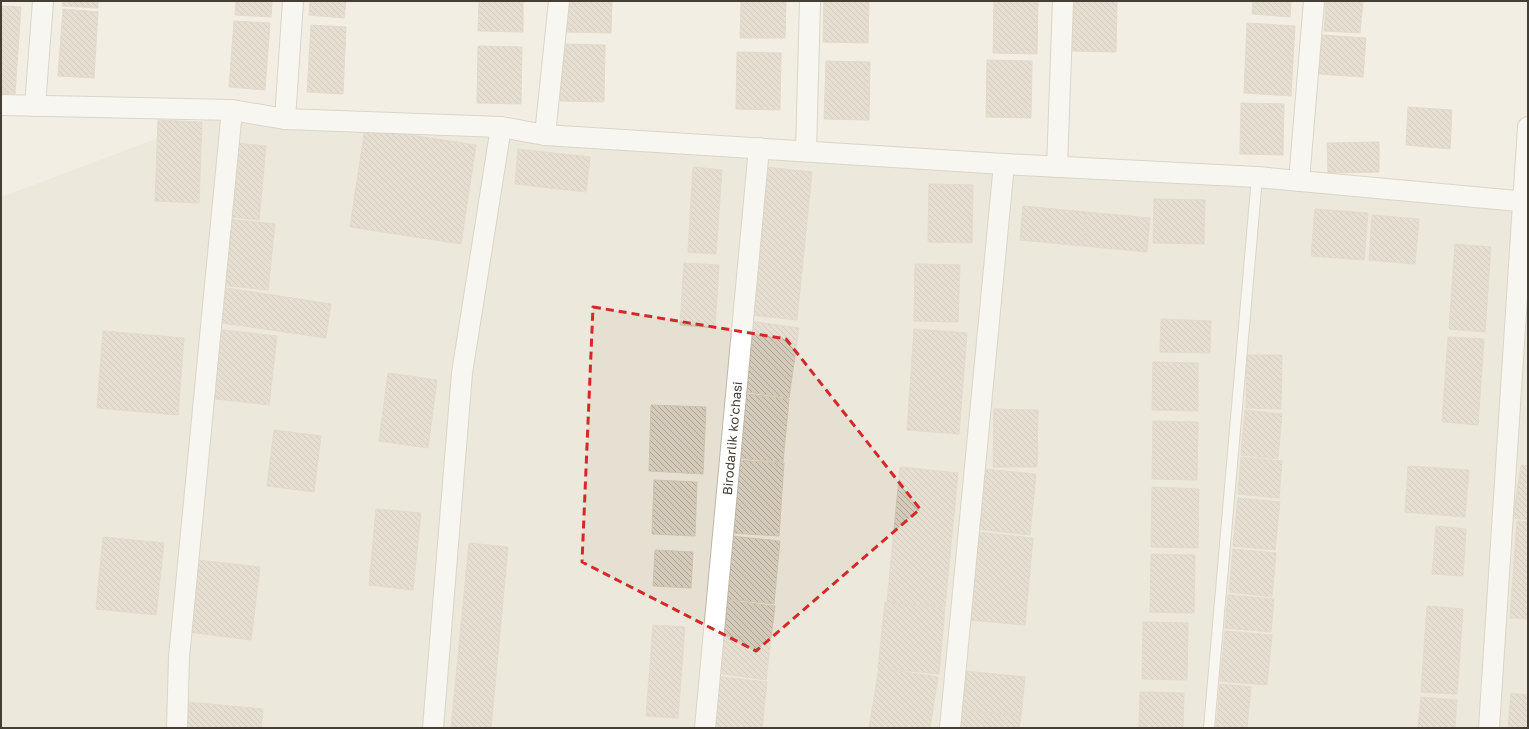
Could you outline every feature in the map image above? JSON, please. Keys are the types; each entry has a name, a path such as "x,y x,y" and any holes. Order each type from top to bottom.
{"street":[{"path":"35,106 42,1"},
{"path":"285,119 293,1"},
{"path":"545,135 559,1"},
{"path":"806,151 810,1"},
{"path":"1057,167 1063,1"},
{"path":"1299,181 1314,1"},
{"path":"1,105 232,110 285,119 501,127 545,135 1004,164 1257,177 1526,202"},
{"path":"177,728 179,657 232,110"},
{"path":"433,728 462,373 501,127"},
{"path":"1489,728 1526,202 1528,127"},
{"name":"Birodarlik ko'chasi","path":"705,728 759,148"},
{"path":"950,728 1004,164"}],"lane":[{"path":"1209,728 1257,177"}],"highlighted area":[{"path":"593,307 786,339 920,509 756,651 582,562"}],"shaded area":[{"path":"232,110 1528,202 1528,728 1,728 1,197"}],"building":[{"path":"63,1 98,1 98,8 62,6"},
{"path":"236,1 272,1 271,17 235,15"},
{"path":"310,1 346,1 344,18 309,15"},
{"path":"479,1 523,1 523,32 478,31"},
{"path":"567,1 612,1 611,33 567,32"},
{"path":"741,1 786,1 785,38 740,38"},
{"path":"824,1 869,1 868,43 823,42"},
{"path":"994,1 1038,1 1037,54 993,53"},
{"path":"1073,1 1117,1 1116,52 1072,51"},
{"path":"1253,1 1291,1 1290,17 1252,14"},
{"path":"1326,1 1363,1 1360,33 1324,31"},
{"path":"1,6 21,7 15,94 1,93"},
{"path":"63,9 98,12 94,78 58,76"},
{"path":"234,21 270,23 265,90 229,87"},
{"path":"1247,23 1295,26 1291,96 1244,93"},
{"path":"311,25 346,27 343,94 307,92"},
{"path":"1322,35 1366,38 1363,77 1319,74"},
{"path":"561,44 605,45 604,102 560,101"},
{"path":"478,46 522,47 521,104 477,103"},
{"path":"737,52 781,53 780,110 736,109"},
{"path":"987,60 1032,61 1031,118 986,117"},
{"path":"826,61 870,62 869,120 824,119"},
{"path":"1241,103 1284,104 1283,155 1240,154"},
{"path":"1408,107 1452,110 1450,149 1406,145"},
{"path":"158,120 202,122 199,203 155,201"},
{"path":"365,128 476,145 461,244 350,227"},
{"path":"1379,142 1379,172 1328,173 1327,143"},
{"path":"236,143 266,146 259,220 230,217"},
{"path":"518,149 590,157 586,192 515,184"},
{"path":"693,167 722,170 716,254 688,252"},
{"path":"765,167 812,172 797,320 751,315"},
{"path":"929,184 973,185 972,243 928,242"},
{"path":"1154,199 1205,200 1204,244 1153,243"},
{"path":"1023,206 1086,212 1083,246 1020,240"},
{"path":"1315,209 1368,213 1364,260 1311,256"},
{"path":"1086,212 1150,218 1147,252 1083,246"},
{"path":"1372,215 1419,219 1415,264 1369,260"},
{"path":"227,219 275,224 268,290 220,285"},
{"path":"1455,244 1491,247 1485,332 1449,329"},
{"path":"684,263 719,265 715,328 680,325"},
{"path":"915,264 960,265 958,322 914,321"},
{"path":"220,287 331,304 326,338 215,322"},
{"path":"1161,319 1211,321 1210,353 1160,352"},
{"path":"750,321 799,328 789,398 740,391"},
{"path":"215,329 277,336 269,405 207,398"},
{"path":"914,329 967,333 959,434 907,430"},
{"path":"103,331 184,338 178,415 97,408"},
{"path":"1448,337 1484,339 1478,425 1442,422"},
{"path":"1247,355 1282,355 1281,409 1246,408"},
{"path":"1153,362 1198,363 1198,411 1152,410"},
{"path":"388,373 437,380 428,448 379,441"},
{"path":"740,393 789,399 783,462 735,458"},
{"path":"651,405 706,407 703,474 649,471"},
{"path":"994,409 1038,410 1037,467 993,467"},
{"path":"1245,410 1282,414 1278,459 1241,455"},
{"path":"1153,421 1198,422 1197,480 1152,479"},
{"path":"274,430 321,436 314,492 267,486"},
{"path":"1241,457 1282,461 1279,498 1238,494"},
{"path":"735,460 784,463 779,536 731,533"},
{"path":"1521,465 1528,466 1528,520 1513,518"},
{"path":"1408,466 1469,470 1465,517 1405,512"},
{"path":"900,467 958,473 945,607 887,602"},
{"path":"983,469 1036,474 1030,535 976,529"},
{"path":"654,480 697,482 695,536 652,534"},
{"path":"1152,487 1199,489 1198,548 1151,547"},
{"path":"1238,498 1280,502 1275,550 1233,546"},
{"path":"376,509 421,513 413,590 369,585"},
{"path":"1517,521 1528,522 1528,619 1510,618"},
{"path":"1436,526 1466,529 1463,576 1432,574"},
{"path":"976,532 1033,538 1025,625 968,620"},
{"path":"731,536 780,541 774,604 725,599"},
{"path":"103,537 164,543 156,615 96,609"},
{"path":"469,543 508,547 491,728 451,728"},
{"path":"1233,549 1276,553 1272,597 1229,592"},
{"path":"655,550 693,552 691,588 653,586"},
{"path":"1151,554 1195,555 1194,613 1150,612"},
{"path":"197,560 260,567 251,640 189,632"},
{"path":"1228,595 1274,599 1271,632 1225,628"},
{"path":"725,600 775,606 766,680 716,673"},
{"path":"885,602 945,608 939,674 878,668"},
{"path":"1427,606 1463,609 1457,694 1421,692"},
{"path":"1143,622 1188,623 1187,680 1142,679"},
{"path":"653,625 685,627 678,718 646,716"},
{"path":"1225,631 1272,635 1267,685 1220,681"},
{"path":"879,668 938,677 930,728 869,728"},
{"path":"965,671 1025,677 1021,716 961,710"},
{"path":"715,676 767,682 762,728 709,728"},
{"path":"1220,684 1251,687 1247,728 1216,728"},
{"path":"1140,692 1184,693 1183,728 1139,728"},
{"path":"1511,693 1528,695 1528,728 1508,728"},
{"path":"1421,697 1457,700 1455,728 1418,728"},
{"path":"187,702 263,709 261,728 184,728"},
{"path":"961,710 1021,716 1019,728 959,728"}]}
